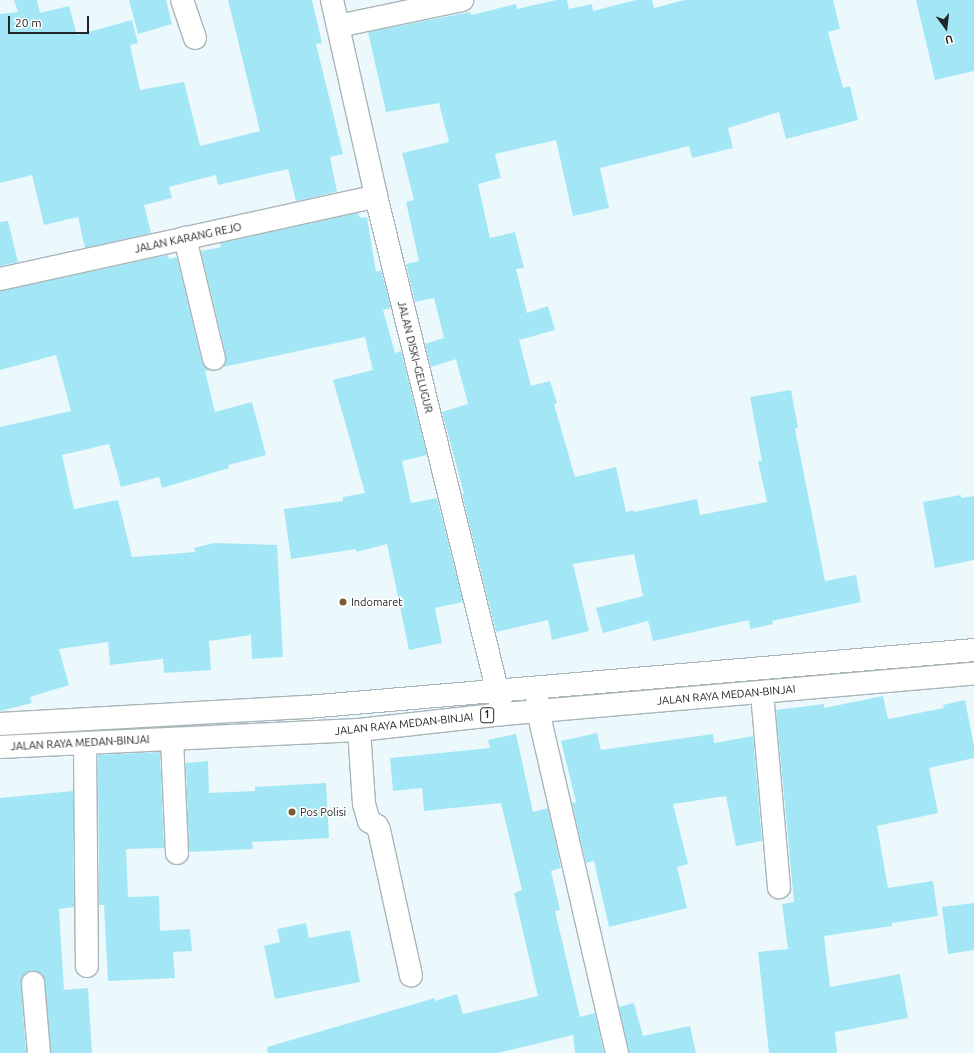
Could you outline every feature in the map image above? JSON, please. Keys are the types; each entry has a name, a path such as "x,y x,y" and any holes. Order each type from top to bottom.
{"main road":[{"path":"182,0 195,38"},
{"name":"JALAN DISKI–GELUGUR","path":"332,0 376,196 503,714"},
{"path":"338,26 462,0"},
{"name":"JALAN KARANG REJO","path":"0,279 376,196"},
{"path":"185,238 214,359"},
{"name":"JALAN RAYA MEDAN-BINJAI","path":"0,724 307,707 974,650"},
{"name":"JALAN RAYA MEDAN-BINJAI","path":"0,747 359,730 503,714 974,674"},
{"path":"537,688 538,711 617,1053"},
{"path":"762,693 778,887"},
{"path":"359,730 364,804 369,821 377,826 379,830 411,976"},
{"path":"172,739 178,853"},
{"path":"85,744 87,966"},
{"path":"33,983 39,1053"}],"building":[{"path":"14,0 37,0 40,13 69,6 77,35 132,20 138,43 130,45 140,90 184,82 200,146 260,131 228,0 312,0 322,43 316,44 343,154 330,157 337,192 296,201 288,169 218,185 216,175 169,187 172,198 144,205 151,233 85,248 78,217 44,225 32,175 0,183 0,14 18,12"},
{"path":"129,0 166,0 172,24 138,34"},
{"path":"556,0 567,0 569,9 592,4 593,11 636,0 652,0 654,8 685,0 833,0 840,29 828,32 843,88 850,86 858,120 786,139 779,112 728,128 733,148 692,158 689,146 600,168 609,208 573,216 556,140 495,154 501,178 478,184 490,238 515,232 524,268 516,269 527,313 548,306 555,330 519,340 531,386 550,381 557,403 554,404 575,477 616,467 626,512 634,510 634,512 697,499 700,515 767,502 758,461 762,461 750,397 791,390 798,428 795,429 825,581 856,575 861,602 772,621 773,624 750,629 749,620 653,641 648,621 603,633 596,608 643,596 634,554 573,564 589,631 552,640 548,620 496,632 462,494 464,494 442,412 468,404 456,359 431,367 425,344 444,338 434,298 415,302 406,264 419,261 406,202 414,200 402,153 449,142 439,103 386,112 368,32 470,12 471,15 516,4 517,9"},
{"path":"916,0 974,0 974,71 935,80"},
{"path":"358,213 360,218 367,217 376,272 381,270 391,308 383,310 395,353 401,351 427,455 402,461 411,503 437,498 463,602 435,608 442,643 409,650 387,544 356,552 356,549 291,559 284,509 343,501 343,497 365,493 333,380 373,370 365,337 223,367 226,362 226,356 201,251 221,247 220,243"},
{"path":"8,221 18,262 0,266 0,222"},
{"path":"168,255 169,259 177,257 202,362 209,370 205,371 215,412 252,402 266,455 228,465 229,468 162,488 159,477 121,487 109,444 62,455 74,509 118,500 132,557 195,552 194,548 214,543 277,545 283,657 252,659 251,635 209,641 211,670 164,673 163,659 110,665 108,642 59,649 69,685 30,697 32,703 0,711 0,427 71,411 56,355 0,370 0,291"},
{"path":"961,495 961,498 974,496 974,560 935,568 923,502"},
{"path":"883,696 888,719 944,708 943,705 965,700 974,746 974,758 929,768 938,813 877,826 888,888 933,881 938,916 892,923 892,926 824,936 830,987 900,974 908,1018 835,1032 837,1053 769,1053 758,952 788,949 782,904 794,902 776,710 824,704 824,708"},
{"path":"597,733 601,750 713,734 714,743 753,736 762,841 736,846 726,796 673,804 688,864 677,867 687,908 609,927 594,861 586,863 572,803 576,802 561,741"},
{"path":"516,734 533,812 548,808 561,868 551,871 560,910 555,911 580,1017 595,1013 604,1053 575,1053 573,1035 497,1053 268,1053 267,1047 435,998 435,1001 457,994 463,1014 538,996 514,893 522,890 501,803 424,811 422,788 393,791 390,758 490,748 488,740"},
{"path":"160,752 164,848 126,849 128,897 159,896 160,931 190,929 192,951 173,952 175,978 108,981 104,905 99,905 98,755"},
{"path":"208,761 209,793 255,791 255,787 326,783 329,838 252,842 253,849 189,852 186,763"},
{"path":"73,791 74,907 59,909 64,990 88,988 92,1053 51,1053 45,982 43,976 38,972 32,971 26,973 22,978 21,984 26,1053 0,1053 0,798"},
{"path":"974,903 974,950 948,954 942,907"},
{"path":"306,923 309,938 350,930 360,982 275,999 264,946 280,942 277,929"},
{"path":"634,1003 643,1036 690,1026 696,1053 629,1053 619,1007"}],"place":[{"name":"Indomaret","path":"343,602"},
{"name":"Pos Polisi","path":"292,812"}]}
